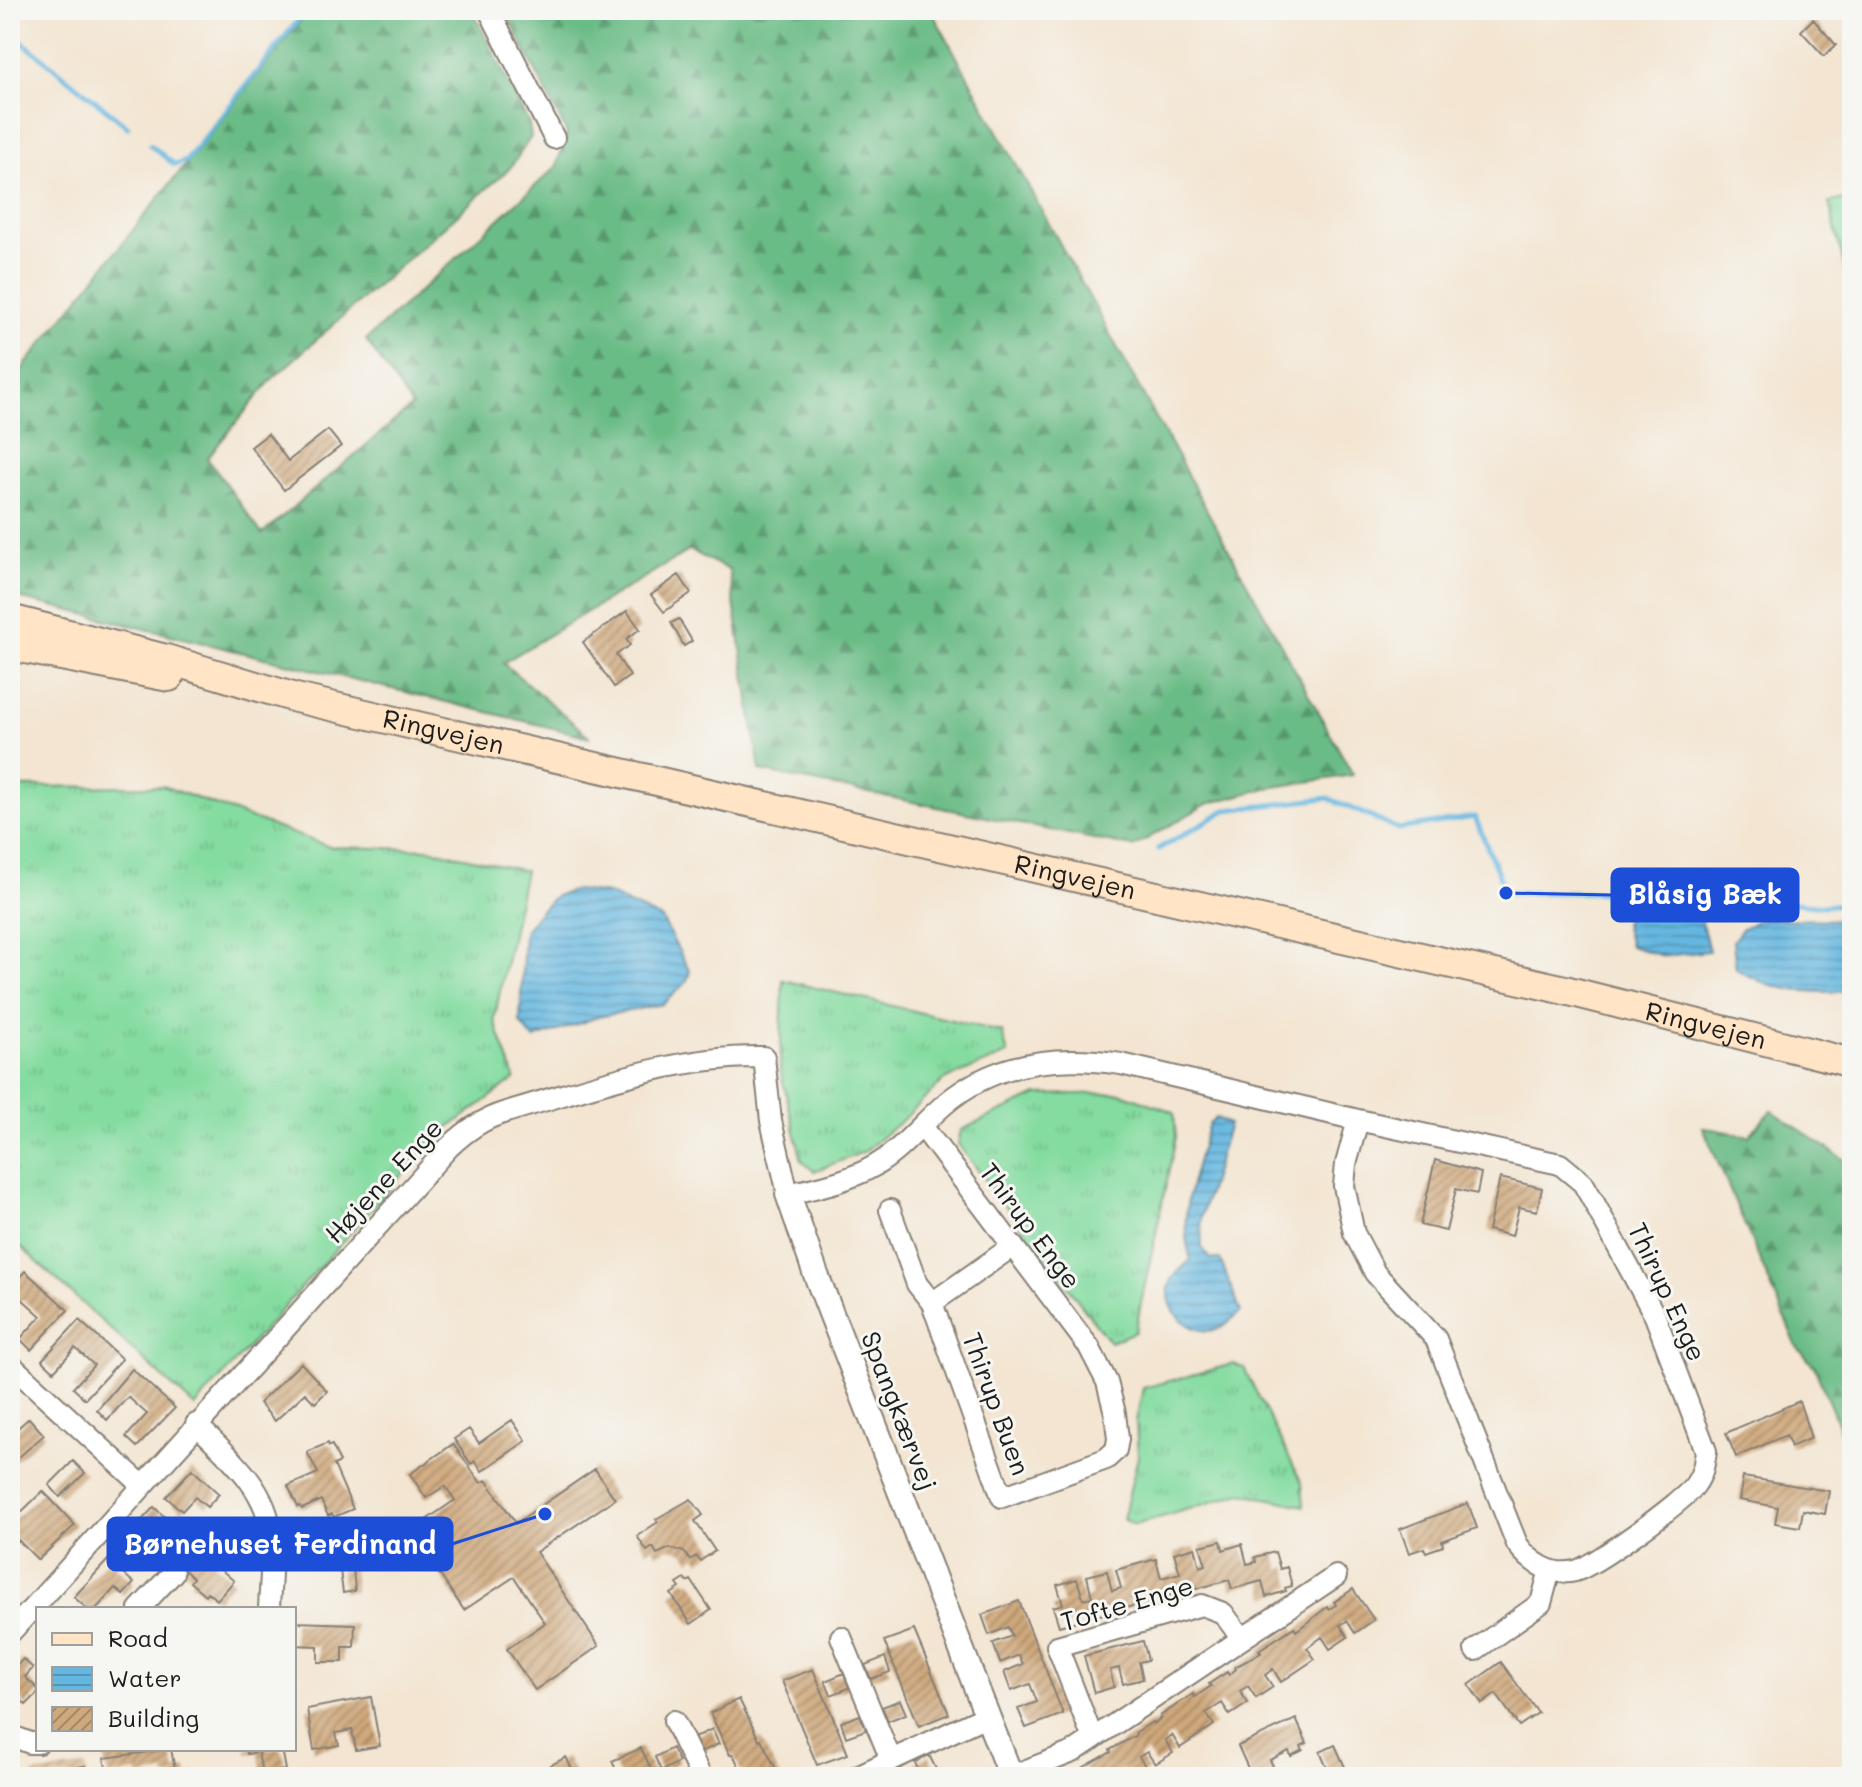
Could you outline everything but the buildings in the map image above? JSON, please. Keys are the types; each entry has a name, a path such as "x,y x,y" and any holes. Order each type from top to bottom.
{"main road":[{"name":"Ringvejen","path":"10,619 166,659 296,698 1565,990 1852,1063"},
{"name":"Ringvejen","path":"10,646 159,676 296,698"}],"street":[{"path":"489,10 554,138"},
{"name":"Spangkærvej","path":"764,1057 771,1121 788,1194 815,1272 1011,1777"},
{"name":"Højene Enge","path":"10,1633 196,1424 467,1129 506,1112 690,1061 764,1057"},
{"name":"Thirup Enge","path":"788,1194 840,1182 878,1164 956,1096 991,1075 1033,1063 1087,1059 1560,1164 1583,1183 1655,1316 1706,1451 1703,1473 1693,1489 1602,1556 1574,1572 1550,1570"},
{"path":"1358,1120 1346,1164 1344,1186 1354,1233 1375,1273 1436,1339 1517,1544 1529,1561 1550,1570 1541,1603 1475,1650"},
{"name":"Thirup Enge","path":"922,1126 1089,1347 1107,1382 1115,1413 1116,1450"},
{"name":"Thirup Buen","path":"890,1210 917,1284 932,1303 1002,1497 1106,1459 1116,1450"},
{"path":"932,1303 1013,1246"},
{"path":"10,1364 142,1485"},
{"path":"196,1424 246,1473 265,1507 271,1533 269,1607"},
{"path":"153,1604 173,1573"},
{"path":"1011,1777 1073,1752 1336,1576"},
{"name":"Tofte Enge","path":"1093,1739 1057,1646 1202,1605 1223,1613 1242,1639"},
{"path":"841,1637 891,1760"},
{"path":"855,1777 986,1716"},
{"path":"674,1721 701,1777"},
{"path":"10,1735 36,1743"}],"green space":[{"path":"309,10 472,10 529,124 531,137 510,168 271,380 207,458 262,534 412,406 366,340 556,167 567,133 505,10 931,10 1353,775 1267,788 1207,804 1133,847 760,771 729,570 690,550 503,663 590,737 10,596 10,384"},
{"path":"1852,197 1852,299 1829,203"},
{"path":"163,786 330,847 429,849 525,871 494,1020 515,1079 435,1138 195,1407 10,1237 10,787"},
{"path":"783,980 1002,1032 1008,1054 944,1080 864,1152 814,1171 802,1161 780,1069"},
{"path":"1121,1093 1174,1112 1176,1137 1135,1332 1110,1342 958,1144 961,1130 1037,1095"},
{"path":"1771,1110 1852,1165 1852,1459 1814,1366 1797,1347 1703,1127 1749,1136"},
{"path":"1233,1364 1244,1368 1302,1483 1304,1506 1242,1493 1135,1525 1123,1519 1138,1456 1136,1421 1143,1388"}],"water":[{"path":"576,890 608,894 662,919 690,972 686,983 663,1004 598,1017 534,1039 520,1023 524,932 555,896"},
{"path":"1700,916 1709,951 1663,956 1630,946 1624,923 1628,917"},
{"path":"1760,919 1852,920 1852,992 1792,990 1765,983 1736,969 1733,941 1742,929"},
{"path":"1216,1118 1229,1124 1201,1218 1202,1248 1211,1259 1220,1259 1241,1312 1221,1327 1201,1330 1183,1321 1171,1304 1169,1294 1174,1277 1191,1260 1187,1242 1187,1208 1209,1123"}],"waterway":[{"path":"150,145 175,165 186,161 306,10"},
{"path":"10,32 128,127"},
{"path":"1158,849 1226,810 1328,798 1398,829 1475,817 1506,893 1688,892 1824,906 1852,903"}],"place":[{"name":"Blåsig Bæk","path":"1506,893"},
{"name":"Børnehuset Ferdinand","path":"545,1514"}]}
